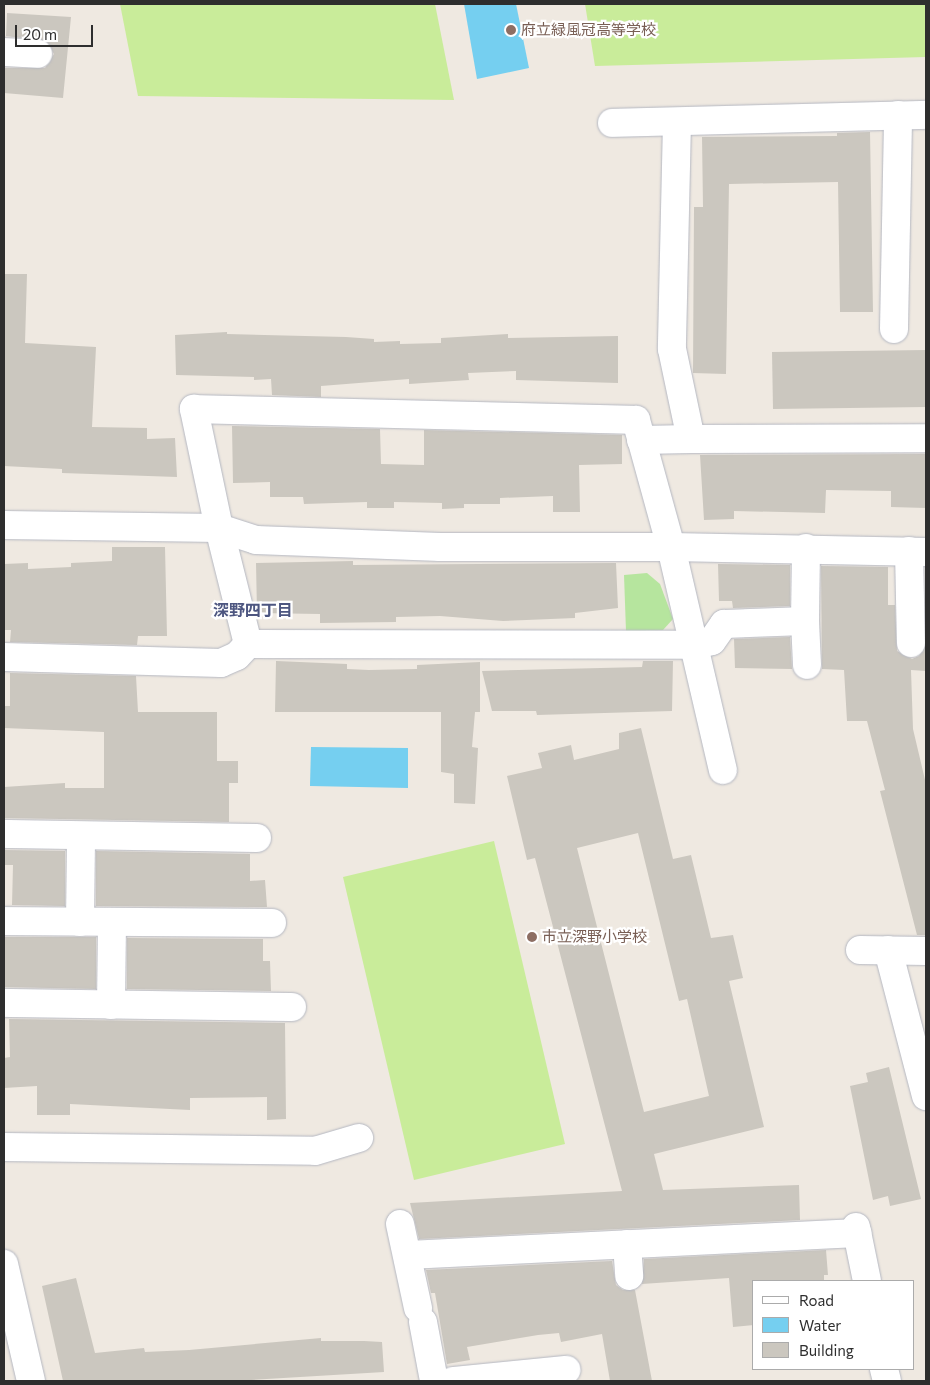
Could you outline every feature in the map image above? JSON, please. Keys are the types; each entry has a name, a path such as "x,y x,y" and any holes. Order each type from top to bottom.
{"street":[{"path":"4,52 38,54"},
{"path":"894,329 898,115"},
{"path":"612,123 926,115"},
{"path":"677,122 672,349 691,439"},
{"path":"248,644 219,528 194,409 636,420 671,547 723,770"},
{"path":"641,440 926,438"},
{"path":"4,525 219,528 256,540 440,547 806,548 918,551 911,643"},
{"path":"806,548 805,621 807,665"},
{"path":"4,657 221,663 237,656 248,644 695,645 712,641 724,624 805,621"},
{"path":"4,834 257,838"},
{"path":"80,922 81,836"},
{"path":"4,921 272,923"},
{"path":"111,1005 112,922"},
{"path":"860,950 926,951"},
{"path":"888,950 920,1047 926,1096"},
{"path":"4,1003 292,1008"},
{"path":"4,1147 315,1151 359,1138"},
{"path":"400,1224 434,1381"},
{"path":"408,1255 857,1230 867,1280"},
{"path":"627,1244 629,1276"},
{"path":"4,1264 31,1381"},
{"path":"453,1381 566,1370"}],"green space":[{"path":"120,4 435,4 454,100 138,96"},
{"path":"585,4 926,4 926,57 595,66"},
{"path":"647,573 660,584 673,619 663,630 626,631 624,575"},
{"path":"494,841 565,1144 414,1180 343,877"}],"water":[{"path":"464,4 516,4 529,68 477,79"},
{"path":"311,747 408,748 408,788 310,786"}],"building":[{"path":"7,13 71,17 63,98 4,93 4,68 45,68 54,54 46,41 6,36"},
{"path":"870,132 873,312 840,312 838,182 729,184 726,374 693,373 694,207 703,207 702,137 837,136 837,133"},
{"path":"4,274 27,274 25,343 96,347 92,427 147,428 147,439 175,438 177,477 62,473 62,469 4,466"},
{"path":"227,332 227,334 346,337 374,339 374,342 400,341 400,344 441,343 441,338 508,334 508,338 618,336 618,383 516,380 516,371 468,373 469,380 409,384 409,379 321,386 321,397 272,395 271,379 254,380 254,377 176,375 175,335"},
{"path":"926,350 926,407 773,409 772,352"},
{"path":"232,426 380,429 381,464 424,465 424,430 622,435 622,464 579,465 580,512 553,512 553,496 500,498 500,504 464,504 464,508 442,509 442,503 394,502 394,508 367,508 367,502 304,504 303,497 270,497 270,482 233,483"},
{"path":"926,454 926,508 891,507 891,491 826,490 825,513 734,511 734,519 704,520 700,455"},
{"path":"112,547 165,547 167,636 138,636 137,645 10,642 11,630 4,630 4,564 28,563 28,569 71,567 71,563 112,561"},
{"path":"353,561 353,565 616,563 618,608 575,613 575,618 503,621 440,616 396,617 396,622 320,623 320,614 257,613 256,563"},
{"path":"718,564 790,565 790,606 733,608 732,601 719,601"},
{"path":"821,566 888,567 888,605 895,605 897,651 912,659 919,656 926,644 926,671 911,670 913,729 926,784 926,935 917,935 880,791 885,790 867,721 847,721 844,670 822,669"},
{"path":"790,637 792,669 735,668 734,639"},
{"path":"276,661 347,664 347,669 369,670 417,669 417,665 480,662 480,712 475,712 472,747 478,748 475,804 454,803 454,774 441,772 441,712 275,712"},
{"path":"643,661 673,661 672,711 537,715 536,711 492,711 482,671 642,667"},
{"path":"10,673 136,676 138,712 217,712 217,761 238,761 238,783 229,783 229,822 4,818 4,787 65,783 65,788 104,788 104,732 4,728 4,706 10,706"},
{"path":"641,728 673,859 691,855 711,938 733,935 743,978 729,981 764,1127 654,1154 663,1190 799,1185 800,1220 419,1239 410,1203 622,1191 535,858 527,860 507,776 542,768 538,753 571,745 574,760 619,749 619,733","holes":["638,833 679,1001 687,999 709,1096 644,1112 577,848"]},
{"path":"4,850 65,851 65,906 12,905 13,865 4,865"},
{"path":"96,851 250,854 250,881 265,880 267,907 96,906"},
{"path":"4,937 96,937 96,989 4,987"},
{"path":"127,938 263,939 263,961 270,961 271,991 127,989"},
{"path":"9,1019 285,1023 286,1119 267,1120 267,1097 190,1098 190,1110 70,1104 70,1115 37,1115 37,1086 4,1088 4,1058 10,1057"},
{"path":"889,1067 921,1199 890,1206 888,1196 873,1200 850,1086 868,1082 866,1073"},
{"path":"826,1250 828,1275 824,1275 824,1280 752,1280 752,1325 733,1327 729,1278 642,1284 644,1259"},
{"path":"612,1261 616,1285 623,1290 635,1290 652,1381 610,1381 602,1334 561,1342 559,1333 538,1335 467,1347 470,1360 447,1364 435,1293 431,1293 426,1270"},
{"path":"76,1278 95,1353 144,1348 145,1352 189,1350 321,1338 321,1341 382,1342 384,1372 233,1381 63,1381 42,1286"}],"place":[{"name":"府立緑風冠高等学校","path":"511,30"},
{"name":"市立深野小学校","path":"532,937"}],"district":[{"name":"深野四丁目","path":"253,610"}]}
